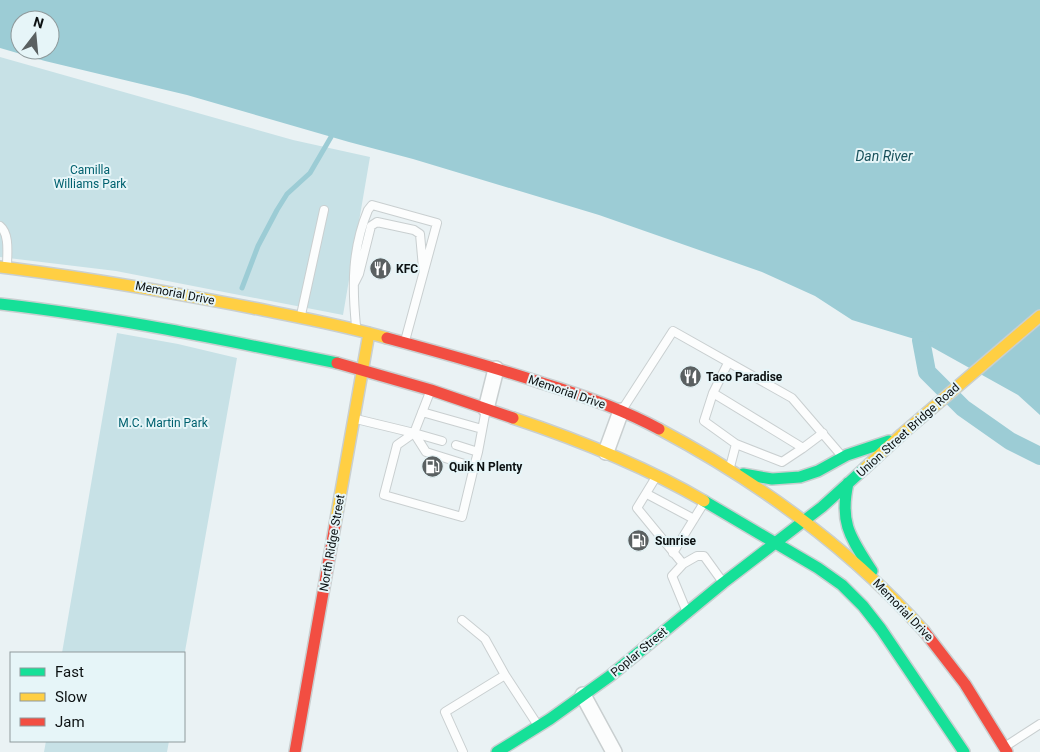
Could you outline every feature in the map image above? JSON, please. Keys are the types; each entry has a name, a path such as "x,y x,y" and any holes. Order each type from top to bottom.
{"main road":[{"name":"Memorial Drive","path":"4,268 61,274 161,290 356,329 576,394 656,427 752,484 803,522 882,588 904,609 936,645 970,691 1003,750"},
{"path":"0,304 62,311 176,330 362,370 431,390 570,437 657,475 818,568 842,585 863,606 881,629 964,752"},
{"name":"Union Street Bridge Road","path":"775,543 822,507 899,436 1040,316"},
{"name":"North Ridge Street","path":"295,752 369,333"},
{"path":"732,471 771,480 805,477 843,456 899,436"},
{"path":"848,483 844,502 845,519 850,536 882,588"},
{"name":"Poplar Street","path":"497,752 610,676 687,612 775,543"}],"street":[{"path":"486,409 496,369"},
{"path":"606,452 621,411"},
{"path":"583,695 614,752"}],"lane":[{"path":"356,329 353,287 355,257 365,218 372,205 437,223 404,343"},
{"path":"300,318 324,210"},
{"path":"353,287 359,274 371,226 377,222 414,230 420,234 424,273"},
{"path":"0,226 4,229 6,238 4,268"},
{"path":"621,411 673,331 792,398 843,456"},
{"path":"728,363 713,393 704,421 736,444 782,462 823,433"},
{"path":"431,390 414,433 397,445 384,495 462,517 478,452 486,409"},
{"path":"713,393 803,448"},
{"path":"422,412 482,429"},
{"path":"354,418 442,441"},
{"path":"414,433 426,452 474,467"},
{"path":"732,471 736,444"},
{"path":"456,445 478,452"},
{"path":"657,475 637,508 683,564"},
{"path":"647,494 694,519"},
{"path":"673,553 705,501"},
{"path":"687,612 672,576 683,564 697,556 704,556 723,583"},
{"path":"462,620 485,639 505,675 538,726"},
{"path":"463,752 445,712 505,675"},
{"path":"1003,750 1040,724"}],"green space":[{"name":"Camilla Williams Park","path":"0,57 293,140 370,157 343,315 116,271 0,257"},
{"name":"M.C. Martin Park","path":"117,333 178,344 237,358 185,652 62,652"},
{"path":"46,742 169,742 167,752 44,752"}],"water":[{"name":"Dan River","path":"0,0 1040,0 1040,415 1018,395 921,341 852,320 815,296 762,272 599,215 413,159 187,95 42,60 60,60 60,10 10,10 10,51 0,48"}],"waterway":[{"path":"242,288 258,246 277,210 287,194 310,173 331,137"},
{"path":"921,340 927,372 963,408 1010,441 1040,456"}],"traffic: fast":[{"path":"0,304 127,322 337,363"},
{"path":"743,474 772,479 800,477 818,471 847,455 889,441"},
{"path":"497,752 550,719 610,676 723,583 822,507 865,468"},
{"path":"848,483 845,509 846,520 858,549 872,571"},
{"path":"704,501 818,568 842,585 863,606 881,629 964,752"}],"traffic: slow":[{"path":"0,267 190,296 354,329 387,338"},
{"path":"865,468 1040,316"},
{"path":"335,525 369,333"},
{"path":"513,418 611,455 658,476 704,501"},
{"path":"659,429 731,471 800,519 865,572 924,631"}],"traffic: jam":[{"path":"387,338 572,392 602,403 659,429"},
{"path":"337,363 431,390 513,418"},
{"path":"295,752 335,525"},
{"path":"924,631 965,684 1007,752"}],"place":[{"name":"KFC","path":"380,269"},
{"name":"Taco Paradise","path":"690,377"},
{"name":"Quik N Plenty","path":"433,467"},
{"name":"Sunrise","path":"639,541"}]}
